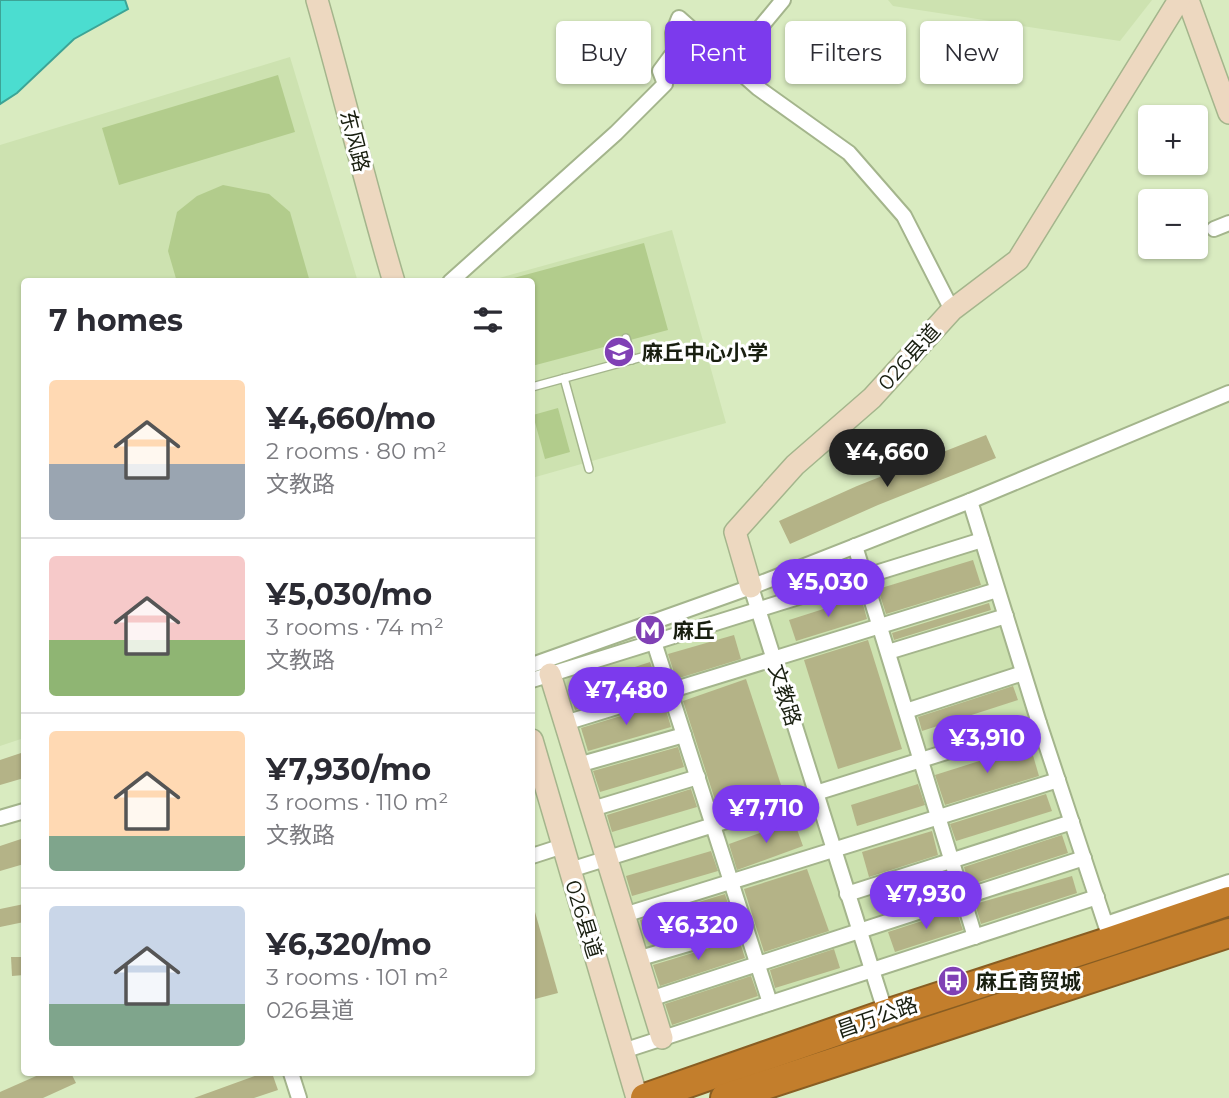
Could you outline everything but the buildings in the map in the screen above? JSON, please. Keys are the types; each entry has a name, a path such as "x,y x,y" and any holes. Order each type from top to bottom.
{"highway":[{"name":"昌万公路","path":"645,1098 1109,933 1229,901"},
{"name":"昌万公路","path":"725,1098 1229,933"}],"street":[{"name":"东风路","path":"317,0 393,278"},
{"path":"766,21 783,0"},
{"name":"026县道","path":"751,587 735,533 795,465 872,398 952,310 1018,261 1179,0"},
{"path":"1188,0 1229,113"},
{"path":"454,278 616,133 665,84 660,71 665,64"},
{"path":"752,84 849,153 904,216 952,310"},
{"path":"1214,229 1229,223"},
{"path":"538,673 970,501 1229,393"},
{"path":"970,501 1039,723 1109,933 1229,882"},
{"path":"538,673 654,642 982,540"},
{"path":"855,546 975,937"},
{"name":"文教路","path":"751,587 886,1014"},
{"path":"565,723 998,590"},
{"path":"888,652 1006,616"},
{"path":"654,642 770,1003"},
{"path":"538,673 565,723 662,1038"},
{"path":"906,711 1023,673"},
{"path":"569,870 1039,723"},
{"path":"578,765 684,735"},
{"name":"026县道","path":"535,750 638,1098"},
{"path":"592,809 698,777"},
{"path":"624,915 1058,780"},
{"path":"0,818 21,812"},
{"path":"848,894 1072,822"},
{"path":"535,855 563,846"},
{"path":"650,999 1084,858"},
{"path":"624,1051 1097,897"},
{"path":"638,959 746,927"},
{"path":"292,1076 299,1098"}],"lane":[{"path":"626,338 632,360"},
{"path":"535,386 664,352"},
{"path":"564,379 589,469"}],"shaded area":[{"path":"888,0 1152,0 1120,41 1023,26 1023,21 990,21 893,6"},
{"path":"290,57 357,278 21,278 21,739 0,746 0,145"},
{"path":"278,75 295,132 119,185 102,128"},
{"path":"223,185 269,194 290,212 309,278 176,278 168,251 177,212 197,196"},
{"name":"麻丘中心小学","path":"672,230 726,423 535,477 535,278 499,278"},
{"path":"644,243 668,330 535,365 535,278 514,278"},
{"path":"558,408 570,452 545,459 535,414"},
{"name":"麻丘商贸城","path":"978,546 1089,904 660,1046 558,677"}],"water":[{"path":"0,0 125,0 128,9 74,39 17,93 0,104"}],"place":[{"name":"麻丘中心小学","path":"619,352"},
{"name":"麻丘","path":"650,630"},
{"name":"麻丘商贸城","path":"953,981"}]}
